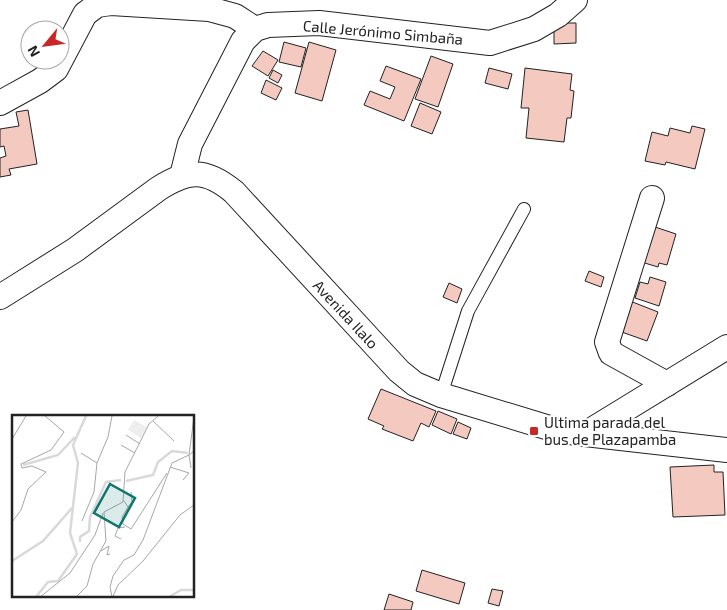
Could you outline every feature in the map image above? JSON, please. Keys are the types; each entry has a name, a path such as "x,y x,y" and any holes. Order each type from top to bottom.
{"street":[{"name":"Calle Jerónimo Simbaña","path":"255,29 268,25 319,23 490,43 534,29 558,16 575,0"},
{"path":"0,103 56,70 85,14 97,5 111,3 209,10 235,16 255,29 243,41 190,144 182,176"},
{"name":"Avenida Ilalo","path":"0,297 75,250 158,189 182,176 193,174 208,176 220,180 234,192 399,371 416,384 441,395 556,430 727,450"},
{"path":"652,198 607,342 611,352 667,384"},
{"path":"585,434 727,347"}],"lane":[{"path":"441,395 468,311 524,209"}],"building":[{"path":"554,23 576,23 576,43 554,44"},
{"path":"284,42 306,48 301,67 279,62"},
{"path":"309,42 336,50 322,101 295,93"},
{"path":"263,51 278,60 268,76 252,66"},
{"path":"431,56 453,64 438,107 415,99"},
{"path":"386,66 421,79 404,121 364,105 370,91 390,99 395,87 380,81"},
{"path":"489,68 512,74 508,89 485,83"},
{"path":"525,68 572,74 570,90 574,91 571,118 567,118 564,142 526,138 529,108 521,108"},
{"path":"273,70 282,75 278,83 269,78"},
{"path":"266,80 282,88 276,100 261,93"},
{"path":"420,103 441,112 432,134 411,126"},
{"path":"28,110 37,164 9,169 11,175 0,177 0,158 6,156 4,146 0,147 0,129 19,126 16,112"},
{"path":"692,126 705,129 695,169 666,162 665,165 645,161 652,132 668,136 670,128 690,133"},
{"path":"649,225 676,234 667,265 659,263 658,267 638,261"},
{"path":"589,271 604,277 601,287 585,281"},
{"path":"650,277 666,282 659,306 635,298 640,282 648,284"},
{"path":"449,283 462,289 457,303 443,297"},
{"path":"630,301 658,312 647,341 619,331"},
{"path":"381,389 436,411 429,427 421,423 413,441 382,429 384,426 368,419"},
{"path":"438,411 457,419 451,434 432,425"},
{"path":"458,422 471,428 467,439 453,434"},
{"path":"714,465 714,472 723,472 725,515 673,517 670,467"},
{"path":"422,570 465,583 459,604 416,591"},
{"path":"492,589 503,591 499,606 488,603"},
{"path":"389,594 413,602 411,610 384,610"}],"place":[{"name":"Ultima parada del bus de Plazapamba","path":"534,431"}]}
